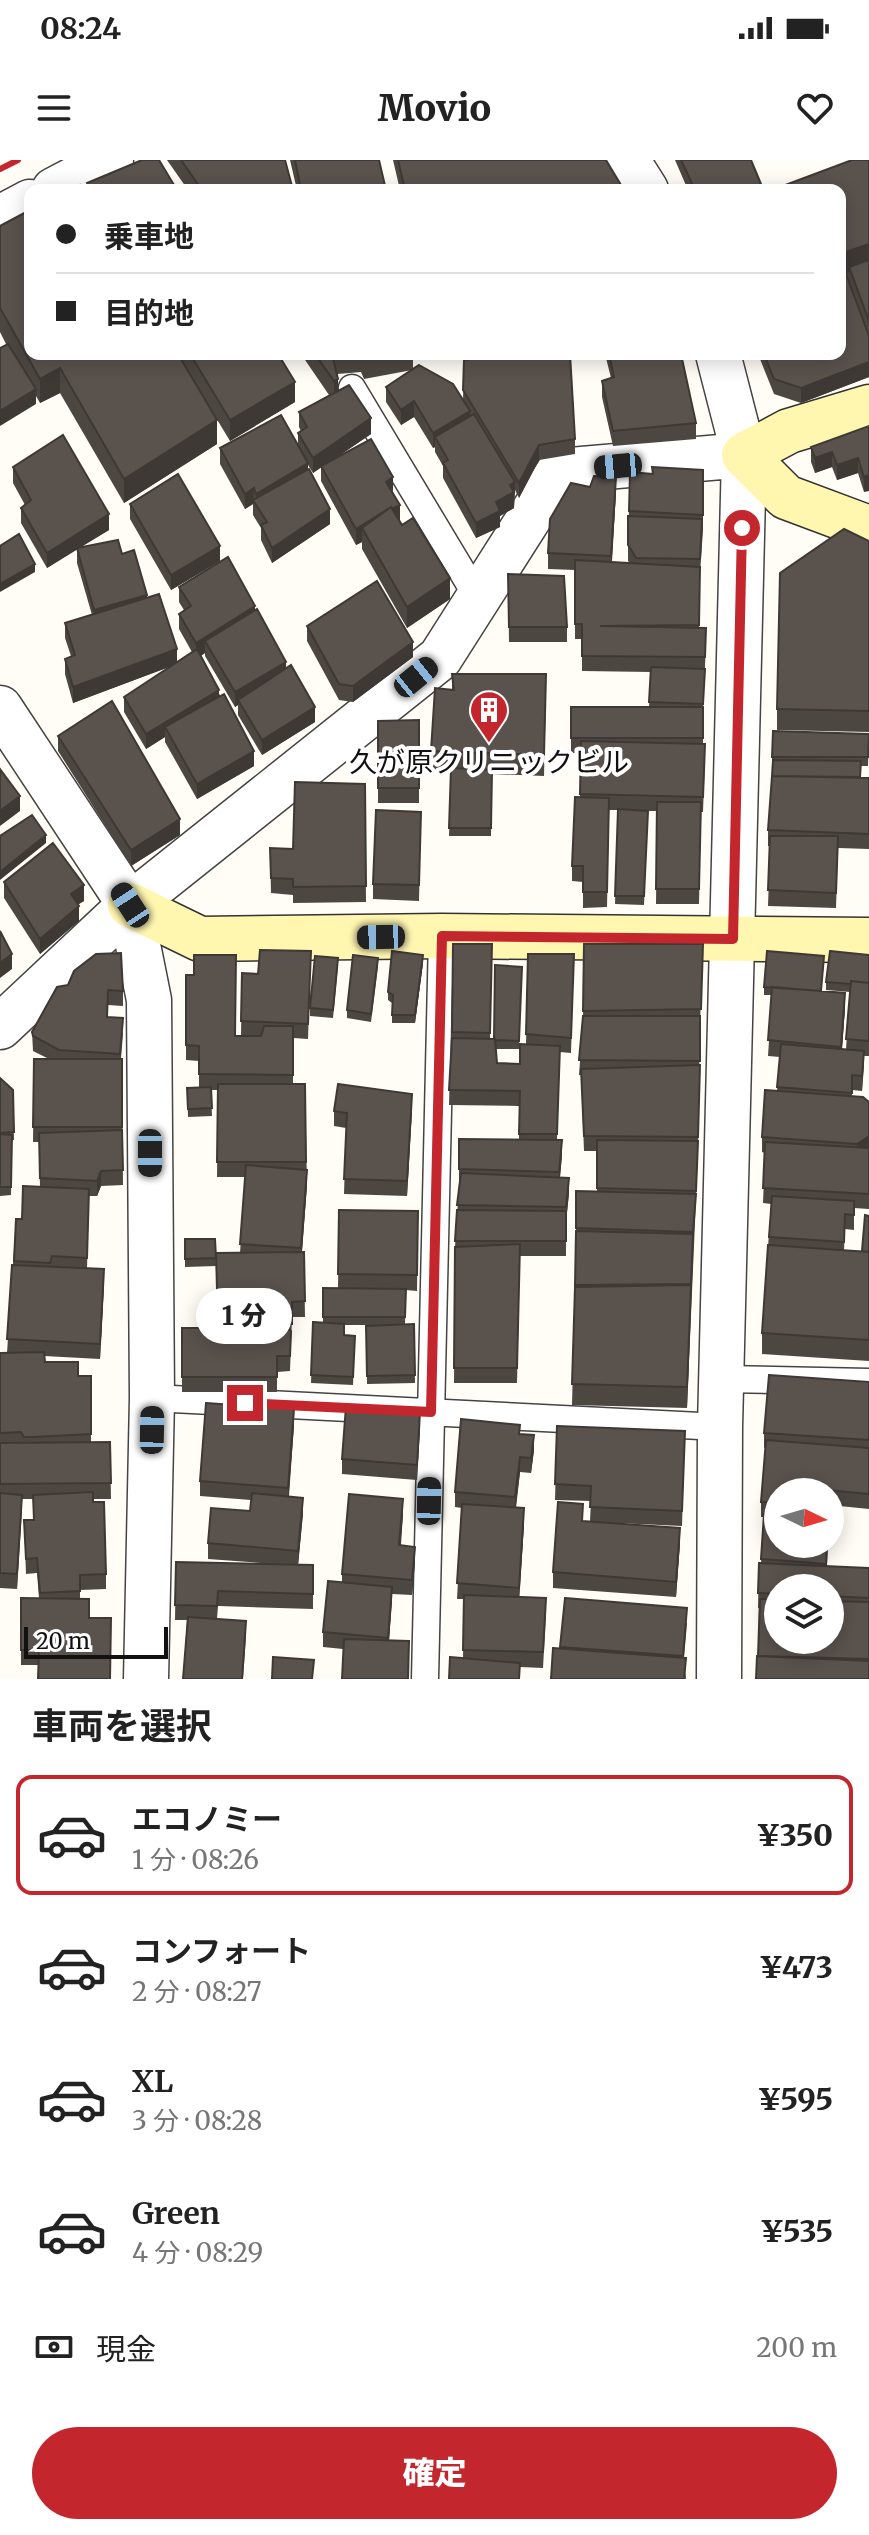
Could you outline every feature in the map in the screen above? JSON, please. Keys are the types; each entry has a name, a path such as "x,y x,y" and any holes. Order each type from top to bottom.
{"street":[{"path":"65,184 111,160"},
{"path":"627,160 642,184"},
{"path":"0,218 24,205"},
{"path":"719,1679 720,1427 744,455 720,360"},
{"path":"0,1027 130,905 440,658 559,471 744,455 789,431 869,407"},
{"path":"744,455 786,497 869,528"},
{"path":"0,708 130,905 149,1000 152,1398 146,1679"},
{"path":"130,905 200,939 442,936 869,940"}],"lane":[{"path":"352,388 478,598"},
{"path":"425,1679 442,936"},
{"path":"722,1379 869,1382"},
{"path":"152,1398 720,1427"}],"building":[{"path":"142,160 159,160 173,184 88,184"},
{"path":"181,160 285,160 291,184 198,184"},
{"path":"295,160 379,160 385,184 300,184"},
{"path":"398,160 606,160 620,184 404,184"},
{"path":"681,160 751,160 761,184 692,184"},
{"path":"852,160 869,160 869,244 846,252 846,184 788,184"},
{"path":"24,213 24,351 0,308 0,226"},
{"path":"869,260 869,321 849,267"},
{"path":"846,274 869,336 869,362 801,388 774,379 766,360 846,360"},
{"path":"8,344 36,389 0,411 0,348"},
{"path":"29,360 182,360 217,420 124,479 60,368 40,379"},
{"path":"194,360 282,360 295,382 230,420"},
{"path":"319,360 333,360 338,379 334,381"},
{"path":"464,360 570,360 575,439 539,445 519,483 463,390"},
{"path":"610,360 682,360 696,423 613,431 602,381 614,377"},
{"path":"419,365 453,384 470,411 433,433 414,401 401,410 386,387"},
{"path":"349,385 371,418 313,458 298,433 307,427 299,412"},
{"path":"474,414 515,482 510,485 514,492 496,502 500,511 476,523 443,463 448,460 435,437"},
{"path":"281,415 308,463 256,494 254,488 245,494 220,448"},
{"path":"869,426 869,475 864,477 858,458 837,465 832,452 815,458 811,447"},
{"path":"63,435 109,514 47,553 21,508 31,500 13,467"},
{"path":"371,439 393,477 386,482 400,505 391,507 356,529 321,466"},
{"path":"652,467 703,470 703,515 629,511 630,472 653,474"},
{"path":"309,469 330,509 272,548 261,525 267,522 253,500"},
{"path":"178,474 220,546 171,575 130,504"},
{"path":"594,476 616,477 611,556 548,553 550,519 571,483 590,487"},
{"path":"391,507 402,525 413,518 450,578 407,607 362,528"},
{"path":"628,516 702,519 700,559 636,558 628,545"},
{"path":"844,529 869,541 869,711 777,709 780,573"},
{"path":"19,534 35,564 0,584 0,546"},
{"path":"118,540 122,554 134,550 147,595 94,610 77,548"},
{"path":"228,557 255,606 196,643 179,614 191,606 179,587"},
{"path":"575,560 700,567 699,625 600,626 706,628 705,657 582,656 582,624 575,624"},
{"path":"508,574 564,576 567,627 509,627"},
{"path":"377,581 413,642 353,686 339,684 307,626"},
{"path":"159,594 177,649 73,687 65,659 75,655 65,623"},
{"path":"257,609 286,662 235,692 205,641"},
{"path":"197,649 219,690 146,734 124,697"},
{"path":"291,665 315,707 262,740 238,700"},
{"path":"651,667 705,669 703,704 649,702"},
{"name":"久が原クリニックビル","path":"452,674 546,674 544,755 431,751 435,688 454,690"},
{"path":"224,694 254,751 197,784 165,727"},
{"path":"112,701 180,819 131,850 58,736"},
{"path":"571,707 703,707 703,738 571,738"},
{"path":"419,720 419,788 378,788 378,721"},
{"path":"773,731 869,734 868,757 772,757"},
{"path":"581,741 705,744 703,797 580,794"},
{"path":"773,760 861,761 860,777 772,776"},
{"path":"451,768 492,770 491,828 449,828"},
{"path":"0,769 20,796 0,811"},
{"path":"772,776 869,778 869,834 768,830"},
{"path":"295,782 365,784 366,886 293,887 293,879 271,878 270,848 293,849"},
{"path":"575,797 609,798 607,892 583,892 583,866 572,866"},
{"path":"657,802 701,802 699,889 656,889"},
{"path":"618,809 648,811 644,896 615,896"},
{"path":"376,810 421,812 419,885 373,884"},
{"path":"32,815 46,835 0,872 0,836"},
{"path":"770,836 838,836 836,893 768,890"},
{"path":"53,843 84,885 71,894 79,906 40,939 4,882"},
{"path":"0,931 12,954 0,963"},
{"path":"453,944 492,944 490,1033 452,1032"},
{"path":"584,944 703,944 701,1009 583,1011"},
{"path":"260,950 311,951 308,1024 241,1021 242,973 258,974"},
{"path":"392,951 423,955 415,1015 392,1015 393,995 388,992"},
{"path":"767,951 824,956 821,991 764,987"},
{"path":"830,951 869,955 869,983 826,982"},
{"path":"121,953 123,991 108,990 107,1017 123,1018 120,1054 59,1050 33,1036 32,1032 57,987 68,985 74,971 96,954"},
{"path":"528,954 574,954 571,1038 526,1034"},
{"path":"194,955 236,955 235,1036 261,1036 264,1026 293,1026 293,1075 199,1074 199,1046 186,1045 186,975 194,975"},
{"path":"353,955 378,958 371,1014 347,1010"},
{"path":"315,956 338,958 333,1010 310,1008"},
{"path":"495,965 522,967 519,1041 494,1039"},
{"path":"851,981 869,983 869,1041 846,1039"},
{"path":"772,987 845,993 841,1047 768,1040"},
{"path":"583,1016 700,1016 700,1061 579,1060"},
{"path":"452,1038 495,1039 497,1063 520,1064 520,1044 560,1046 557,1134 519,1134 520,1091 449,1090"},
{"path":"781,1044 864,1051 862,1076 852,1075 852,1093 777,1087"},
{"path":"34,1059 122,1059 122,1127 33,1127"},
{"path":"700,1065 698,1137 584,1136 581,1069"},
{"path":"0,1078 13,1090 14,1132 0,1133"},
{"path":"218,1084 305,1084 306,1162 217,1162"},
{"path":"338,1084 412,1094 407,1181 344,1179 347,1113 334,1111"},
{"path":"211,1087 212,1108 188,1109 187,1088"},
{"path":"765,1090 863,1097 869,1102 869,1136 857,1144 762,1137"},
{"path":"122,1130 123,1170 101,1171 97,1181 40,1178 39,1133"},
{"path":"0,1134 12,1135 11,1187 0,1187"},
{"path":"459,1139 562,1140 559,1172 459,1169"},
{"path":"597,1140 698,1141 696,1191 597,1188"},
{"path":"765,1142 869,1148 869,1194 763,1188"},
{"path":"246,1165 307,1170 301,1248 240,1244"},
{"path":"461,1173 569,1178 566,1207 457,1205"},
{"path":"23,1186 89,1189 87,1258 52,1256 50,1263 14,1261 16,1219 22,1219"},
{"path":"576,1191 696,1194 693,1232 576,1228"},
{"path":"772,1196 854,1201 854,1215 845,1214 844,1242 769,1237"},
{"path":"339,1210 418,1211 417,1275 338,1274"},
{"path":"457,1210 566,1211 566,1241 455,1241"},
{"path":"865,1215 869,1216 869,1252 862,1251"},
{"path":"576,1231 693,1234 691,1284 575,1285"},
{"path":"185,1239 215,1239 216,1258 185,1259"},
{"path":"520,1244 517,1368 454,1368 455,1247"},
{"path":"768,1245 869,1252 869,1340 762,1333"},
{"path":"304,1252 305,1301 292,1302 292,1324 218,1325 216,1253"},
{"path":"12,1265 104,1269 100,1344 7,1339"},
{"path":"691,1285 687,1387 572,1384 575,1287"},
{"path":"323,1288 406,1289 405,1317 323,1317"},
{"path":"313,1322 344,1324 344,1335 355,1336 353,1377 311,1375"},
{"path":"414,1324 415,1375 367,1376 366,1326"},
{"path":"182,1328 286,1328 291,1331 290,1356 277,1356 277,1377 182,1377"},
{"path":"44,1352 45,1362 78,1362 78,1376 91,1376 91,1434 24,1437 21,1432 0,1433 0,1353"},
{"path":"769,1375 869,1382 869,1440 764,1433"},
{"path":"206,1403 294,1409 288,1488 200,1481"},
{"path":"346,1406 420,1412 417,1465 342,1459"},
{"path":"461,1419 520,1425 519,1434 534,1435 531,1458 520,1457 515,1497 455,1492"},
{"path":"557,1426 685,1431 682,1511 590,1507 591,1486 555,1484"},
{"path":"766,1440 869,1448 869,1494 844,1492 844,1478 764,1478 764,1502 761,1502"},
{"path":"110,1442 111,1483 0,1484 0,1443"},
{"path":"93,1492 93,1502 104,1502 106,1574 80,1575 80,1591 40,1593 37,1558 26,1559 24,1520 34,1520 33,1495"},
{"path":"0,1493 22,1495 17,1574 0,1573"},
{"path":"252,1493 303,1498 298,1551 208,1543 211,1508 250,1511"},
{"path":"349,1494 403,1499 399,1545 415,1547 412,1580 342,1574"},
{"path":"558,1502 583,1504 582,1521 680,1528 676,1582 553,1572"},
{"path":"462,1504 524,1508 519,1588 457,1583"},
{"path":"764,1514 764,1558 826,1558 826,1564 761,1559"},
{"path":"176,1562 313,1565 313,1594 218,1591 217,1606 175,1605"},
{"path":"759,1563 869,1568 869,1598 844,1597 844,1574 764,1574 764,1593 758,1593"},
{"path":"328,1581 392,1587 388,1638 323,1632"},
{"path":"464,1595 546,1598 543,1652 463,1650"},
{"path":"21,1598 89,1599 89,1618 111,1618 110,1679 38,1679 39,1650 21,1650"},
{"path":"565,1598 687,1608 683,1656 560,1647"},
{"path":"760,1599 764,1599 764,1654 844,1654 844,1601 869,1602 869,1659 758,1656"},
{"path":"188,1617 246,1621 242,1679 183,1679"},
{"path":"344,1639 409,1641 408,1679 342,1679"},
{"path":"553,1648 686,1658 684,1679 551,1679"},
{"path":"757,1656 869,1661 869,1679 756,1679"},
{"path":"273,1657 314,1660 312,1679 272,1679"},
{"path":"450,1657 520,1663 519,1679 449,1679"}],"railway":[{"path":"0,169 18,160"}],"place":[{"name":"久が原クリニックビル","path":"489,744"}],"route":[{"path":"245,1403 431,1412 442,936 733,939 742,528"}]}
